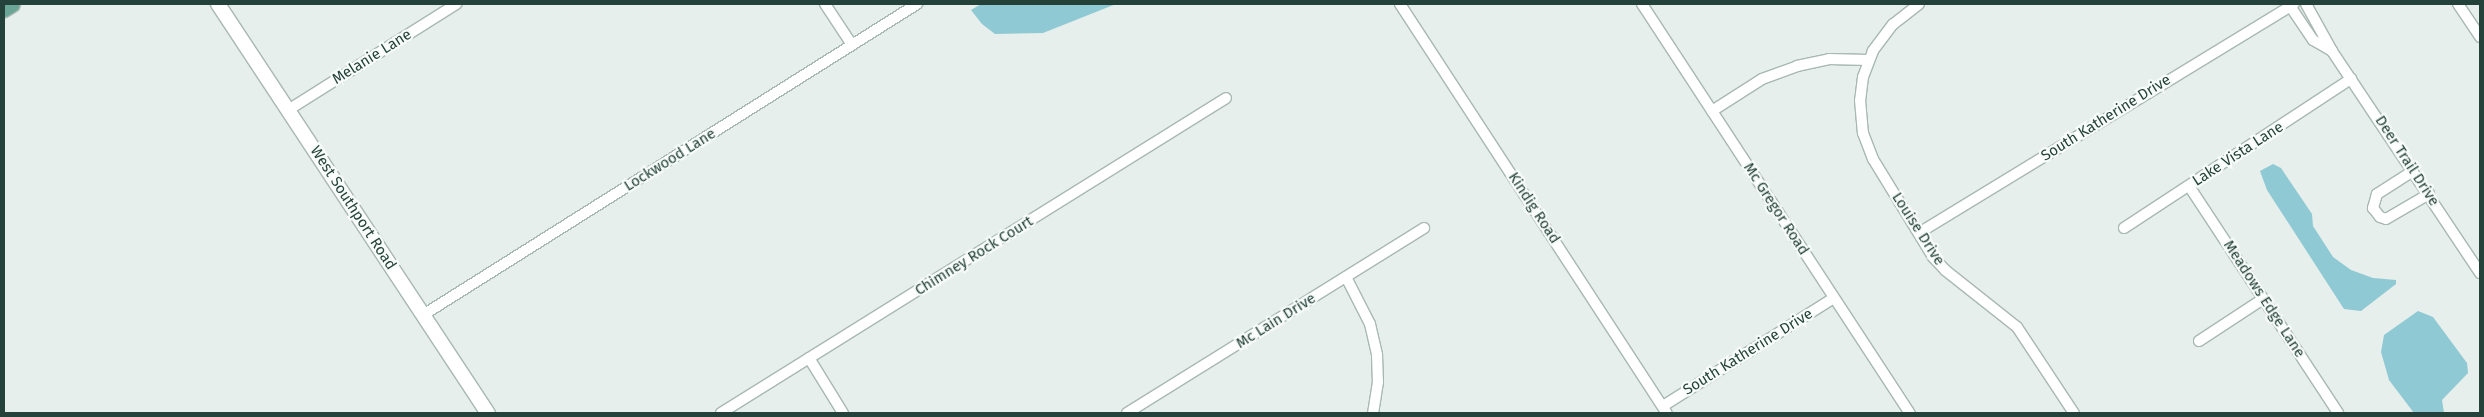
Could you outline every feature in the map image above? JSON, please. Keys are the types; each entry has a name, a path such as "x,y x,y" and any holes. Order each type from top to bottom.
{"main road":[{"path":"4,9 12,4"},
{"name":"West Southport Road","path":"218,4 488,413"}],"street":[{"name":"Melanie Lane","path":"288,110 456,4"},
{"path":"825,4 852,45"},
{"name":"Lockwood Lane","path":"423,315 917,4"},
{"name":"Kindig Road","path":"1400,4 1665,410"},
{"name":"Mc Gregor Road","path":"1642,4 1910,413"},
{"path":"1712,111 1762,80 1797,66 1829,59 1869,60 1893,24 1919,4"},
{"name":"Deer Trail Drive","path":"2306,4 2332,51 2480,272"},
{"path":"2458,4 2480,36"},
{"path":"2292,5 2313,40 2332,51"},
{"name":"South Katherine Drive","path":"1919,233 2292,5"},
{"name":"Louise Drive","path":"1869,60 1860,100 1863,133 1873,159 1919,233 1945,270 2017,327 2074,413"},
{"name":"Lake Vista Lane","path":"2124,228 2351,79"},
{"name":"Chimney Rock Court","path":"721,413 1226,98"},
{"path":"2413,171 2377,194 2373,208 2380,217 2386,219 2429,194"},
{"name":"Meadows Edge Lane","path":"2189,186 2338,413"},
{"name":"Mc Lain Drive","path":"1127,413 1424,228"},
{"path":"1346,277 1370,324 1377,355 1378,382 1373,413"},
{"name":"South Katherine Drive","path":"1665,410 1834,298"},
{"path":"2199,341 2263,299"},
{"path":"809,358 843,413"}],"water":[{"path":"981,4 1116,4 1043,33 995,34 982,24 971,10"},
{"path":"2273,164 2281,168 2312,214 2313,226 2333,257 2351,270 2373,278 2396,280 2396,284 2361,311 2344,309 2267,190 2260,171"},
{"path":"2418,311 2433,317 2467,363 2468,373 2442,400 2444,413 2414,413 2389,380 2381,352 2384,335"}]}
